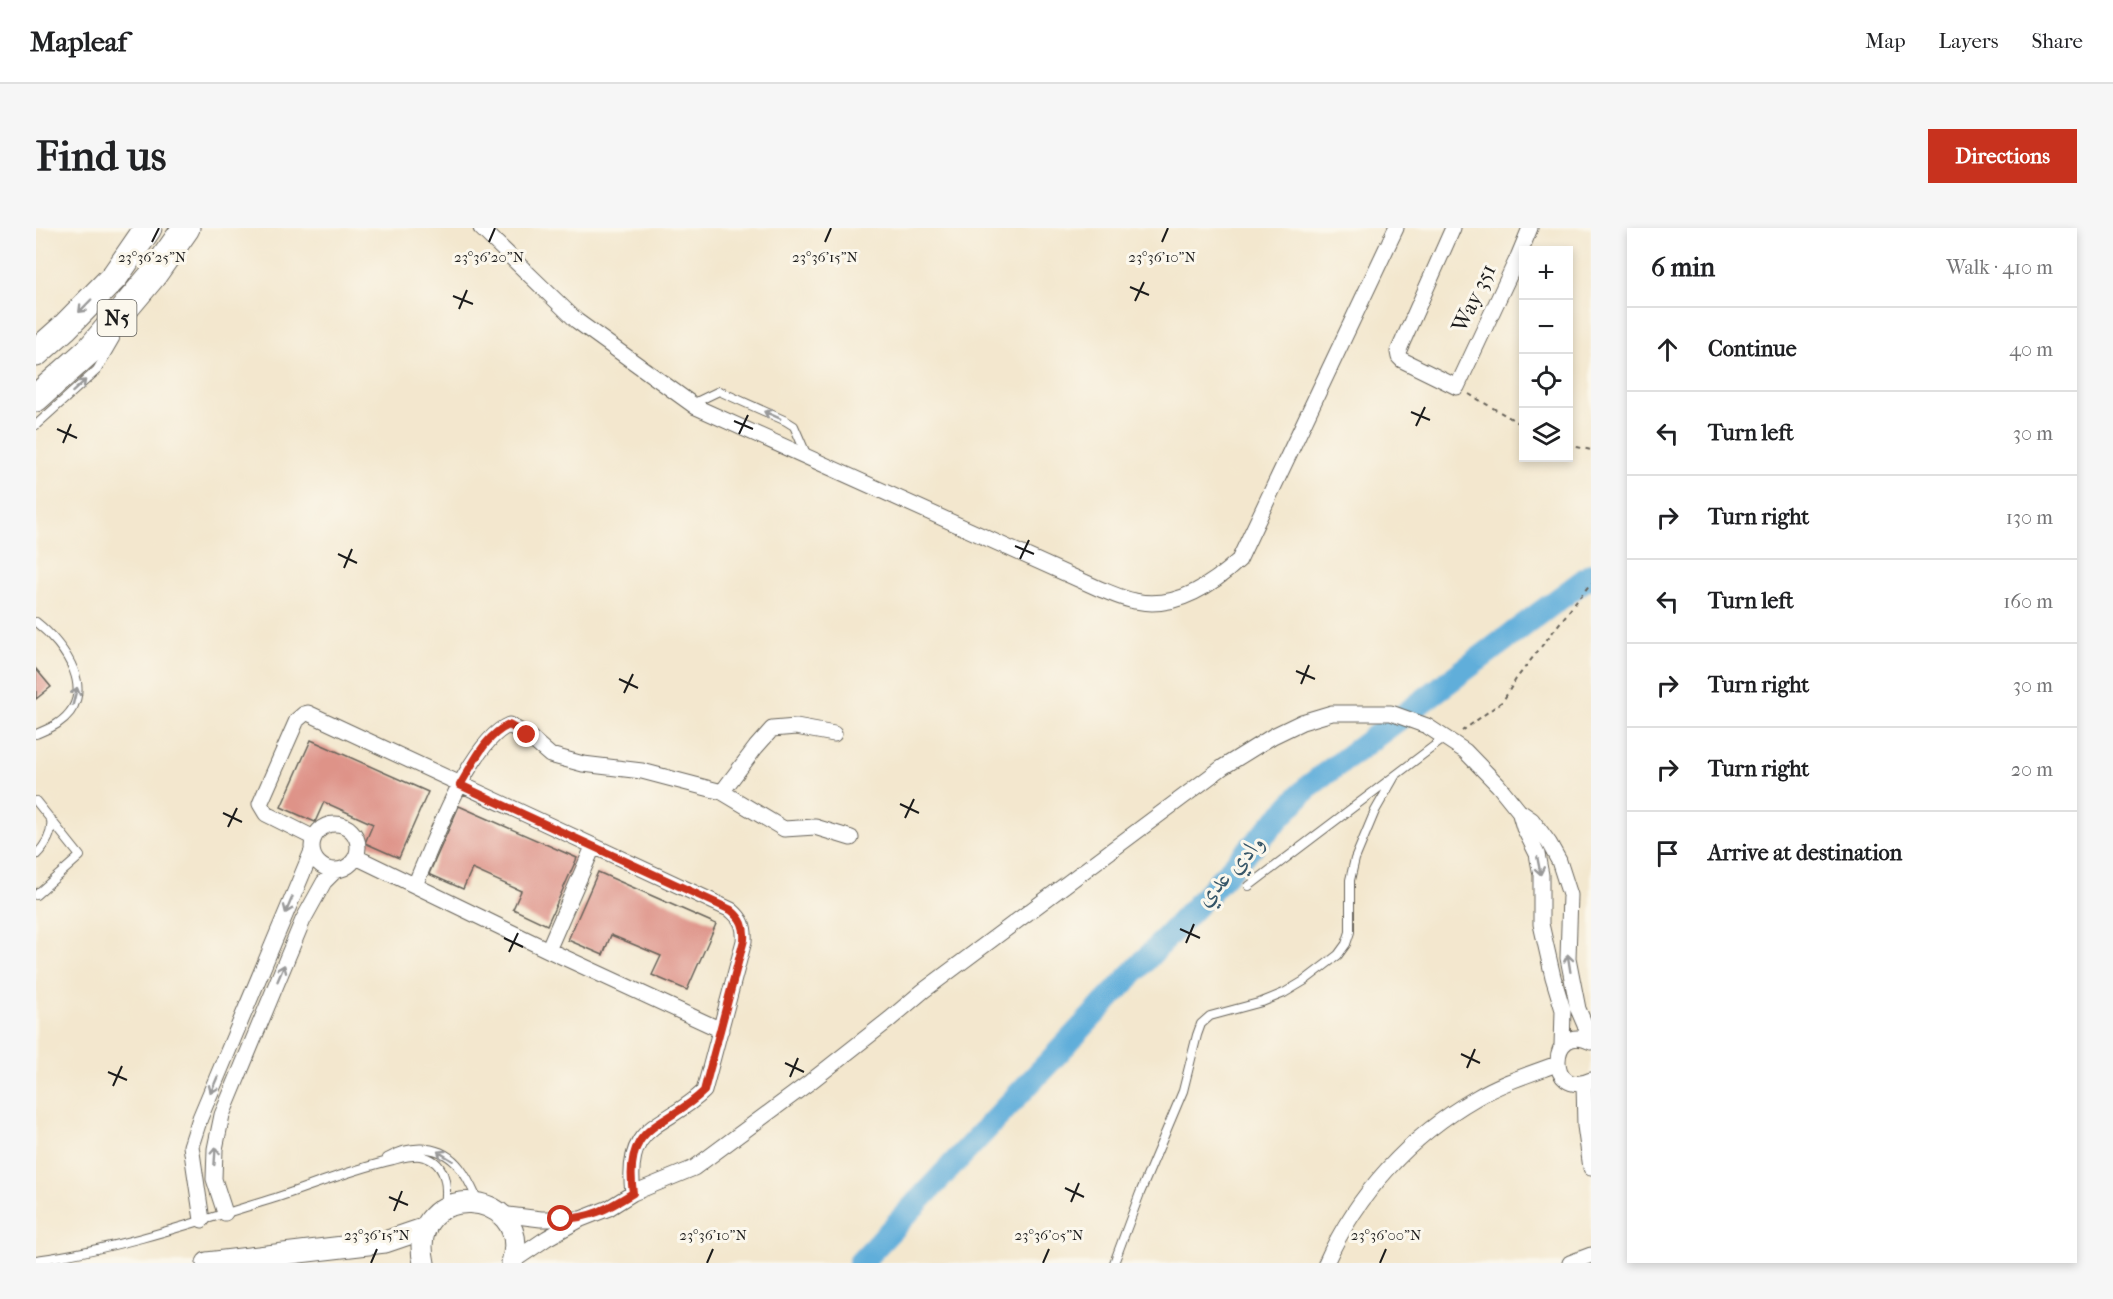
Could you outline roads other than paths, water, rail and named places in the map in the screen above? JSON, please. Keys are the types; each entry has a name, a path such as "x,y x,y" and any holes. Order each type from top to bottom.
{"highway":[{"name":"N5","path":"36,353 115,276 148,228"},
{"name":"N5","path":"36,398 90,350 153,275 186,228"}],"street":[{"path":"481,228 577,321 692,404 807,458 1137,602 1159,602 1191,595 1226,573 1239,560 1396,228"},
{"name":"Way 351","path":"1453,228 1398,352 1402,360 1457,387 1530,228"},
{"path":"202,1220 191,1146 200,1118 313,844 317,832 328,825 341,825 352,832 356,838 358,851 348,867 335,871 328,870 317,863 313,844 266,814 260,804 297,720 304,714 312,713 460,785 731,910 742,921 745,929 744,940 704,1091 689,1106 650,1128 638,1143 630,1173 633,1193"},
{"path":"513,1262 547,1238 581,1219 609,1208 633,1193 694,1168 737,1138 1010,925 1223,767 1273,736 1302,722 1332,713 1391,713 1427,726 1465,751 1519,811 1532,820 1549,843 1566,879 1570,895 1568,958 1578,1009 1591,1040"},
{"path":"415,885 460,785 484,747 499,729 509,725 527,735 550,755 583,764 642,771 722,792 784,829 815,827 851,838"},
{"path":"722,792 772,729 795,727 834,734"},
{"path":"1519,811 1524,828 1537,854 1541,875 1541,924 1552,977 1563,1010 1562,1046"},
{"path":"548,950 593,847"},
{"path":"356,857 720,1030"},
{"path":"225,1212 214,1179 215,1149 222,1115 303,920 324,882 335,871"},
{"path":"1591,1040 1573,1039 1562,1046 1557,1064 1566,1080 1578,1084 1587,1082 1585,1126 1591,1168"},
{"path":"1326,1263 1340,1232 1378,1179 1413,1144 1442,1120 1477,1097 1513,1080 1557,1064"},
{"path":"424,1263 422,1240 434,1216 445,1208 467,1201 479,1202 501,1214 513,1235 515,1248 513,1262"},
{"path":"501,1214 541,1219 581,1219"},
{"path":"207,1263 386,1242 426,1228"},
{"path":"1570,1263 1591,1255"}],"lane":[{"path":"125,322 153,275"},
{"path":"36,425 97,370 119,332"},
{"path":"692,404 719,391 777,417 794,426 807,458"},
{"path":"36,622 67,655 78,683 72,709 58,723 36,734"},
{"path":"1249,886 1448,739"},
{"path":"1114,1263 1140,1193 1183,1091 1201,1024 1210,1016 1262,1002 1284,993 1338,955 1346,944 1350,932 1350,880 1354,859 1375,812 1395,776"},
{"path":"36,801 80,856 36,895"},
{"path":"36,855 48,841 53,828 51,818"},
{"path":"377,1164 408,1150 424,1148 437,1151 450,1157 460,1167 479,1202"},
{"path":"36,1260 139,1239 377,1164 418,1156 428,1158 444,1172 447,1192 445,1208"}],"waterway":[{"name":"وادي عدي","path":"860,1263 1309,786 1591,575"}]}
